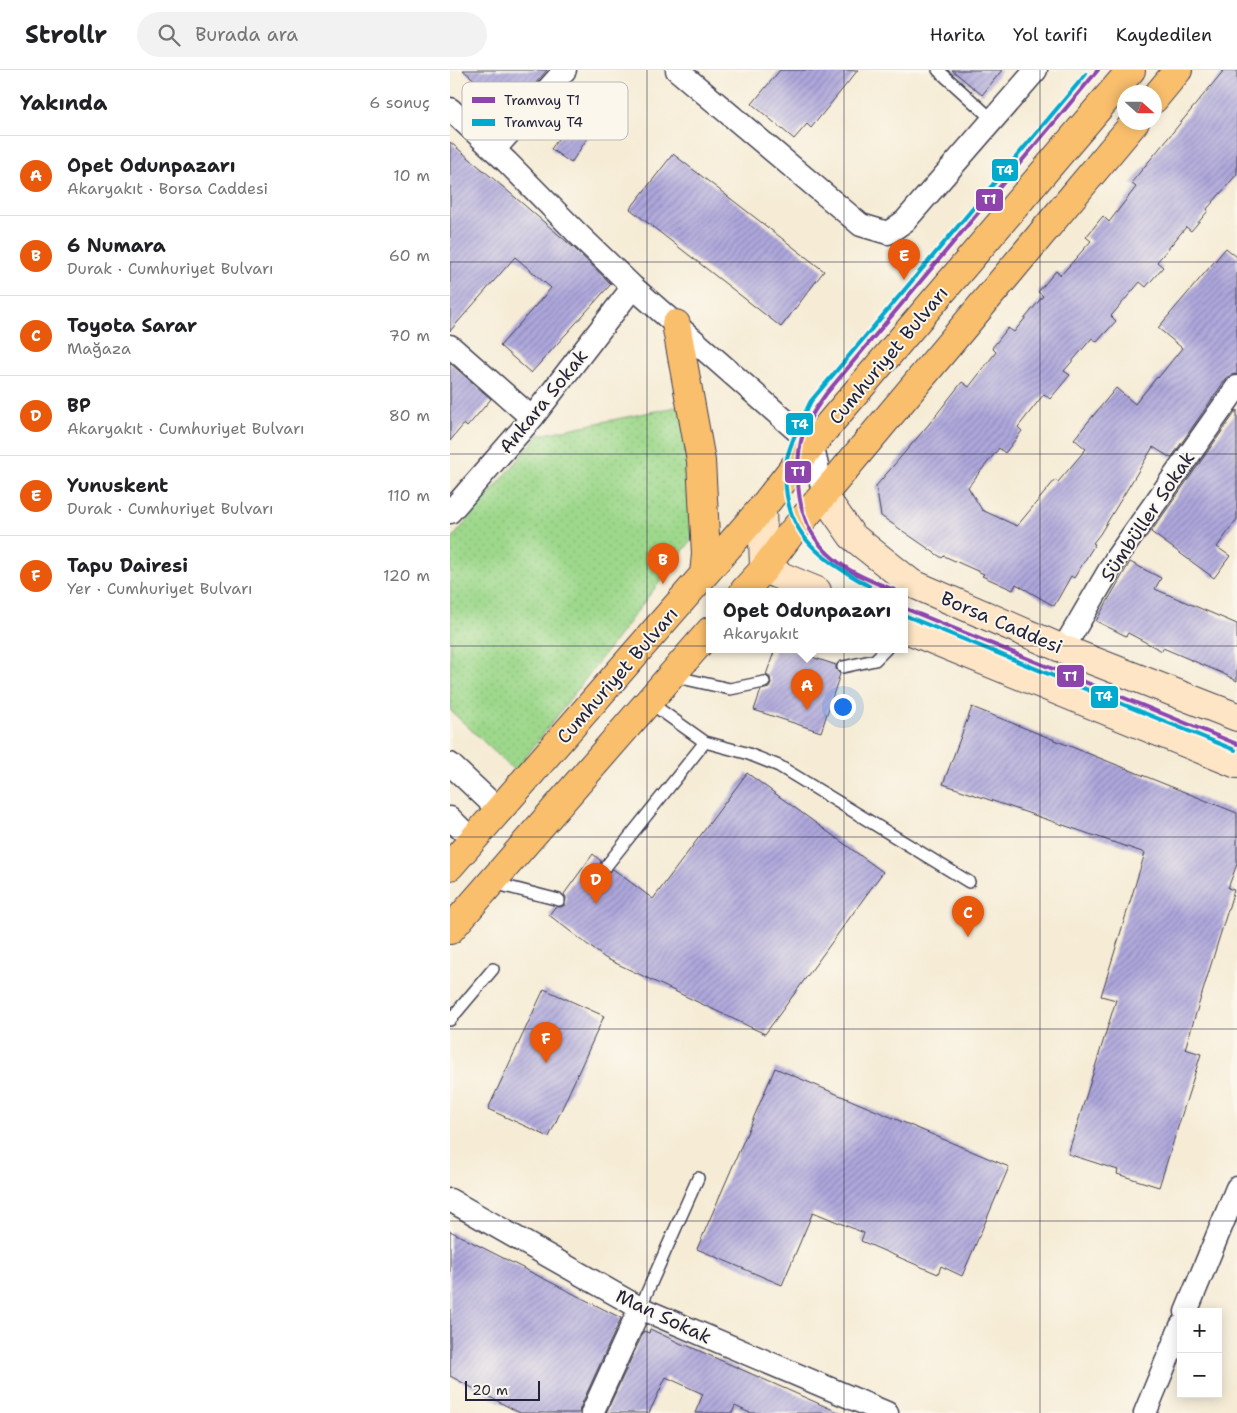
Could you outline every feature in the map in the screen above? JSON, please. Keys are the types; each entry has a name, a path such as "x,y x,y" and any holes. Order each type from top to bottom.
{"main road":[{"name":"Cumhuriyet Bulvarı","path":"450,866 762,508 812,444 1131,70"},
{"path":"1162,89 1178,70"},
{"path":"747,588 1128,130"},
{"path":"676,324 700,461 706,554 704,574"},
{"name":"Borsa Caddesi","path":"824,496 852,536 911,583 1063,649 1237,717"},
{"path":"762,508 764,569"},
{"path":"764,569 810,588"},
{"path":"908,630 1237,764"},
{"path":"450,930 706,636"}],"street":[{"path":"554,82 565,70"},
{"path":"677,70 861,225 888,233 905,221 1036,70"},
{"path":"450,109 462,120"},
{"path":"483,140 633,287 812,444 824,496"},
{"path":"494,150 503,140"},
{"name":"Ankara Sokak","path":"450,512 532,418 633,287"},
{"path":"450,346 532,418"},
{"name":"Sümbüller Sokak","path":"1063,649 1117,557 1237,387"},
{"path":"450,764 499,810"},
{"path":"450,818 472,840"},
{"path":"1188,1308 1231,1223 1237,1188"},
{"name":"Man Sokak","path":"450,1200 640,1308 887,1413"},
{"path":"592,1413 640,1308"},
{"path":"1145,1413 1177,1336"}],"lane":[{"path":"938,70 993,120"},
{"path":"843,667 875,660 882,653"},
{"path":"671,676 730,689 764,682"},
{"path":"648,702 705,742 746,753 778,766 969,882"},
{"path":"607,865 705,742"},
{"path":"491,883 560,900"},
{"path":"450,1020 493,969"},
{"path":"640,1308 698,1178"}],"green space":[{"path":"680,406 703,525 515,771 450,710 450,541 539,435"}],"building":[{"path":"463,70 547,70 537,82 477,82"},
{"path":"780,70 858,70 811,128 807,124 794,139 752,104"},
{"path":"952,70 1002,70 982,95"},
{"path":"1224,70 1237,70 1237,174 1191,231 1186,227 1157,262 1163,267 1146,287 1140,282 1111,316 1116,321 1097,342 1092,338 1064,371 1070,375 1050,399 1044,394 1018,427 1022,431 1005,453 999,448 968,487 982,510 1017,526 1055,480 1058,482 1086,449 1074,439 1116,388 1135,404 1182,348 1158,328 1226,248 1237,257 1237,374 1231,375 1226,379 1171,458 1153,447 1093,543 1095,544 1074,578 1071,576 1054,606 1016,584 1013,590 982,576 984,574 944,556 942,558 881,516 876,486 962,382 969,387 996,352 992,348 1008,328 1014,332 1043,296 1038,292 1056,271 1061,275 1091,241 1086,237 1103,216 1109,222 1136,187 1131,183"},
{"path":"558,140 586,140 571,163 551,149"},
{"path":"450,142 574,248 611,284 531,373 500,346 551,288 515,257 450,331"},
{"path":"673,154 824,271 781,327 630,209"},
{"path":"450,363 491,399 467,427 464,424 450,441"},
{"path":"1237,410 1237,519 1217,547 1230,556 1214,578 1151,532"},
{"path":"1130,562 1161,578 1155,589 1237,624 1237,681 1163,648 1162,651 1128,633 1126,636 1096,621"},
{"path":"774,653 800,653 836,665 836,669 840,674 821,732 754,710 761,690 769,688 771,684 770,677 766,675"},
{"path":"972,707 1237,813 1237,864 1228,888 1234,890 1185,1049 1201,1054 1159,1187 1117,1174 1118,1170 1068,1154 1116,1000 1101,996 1145,853 943,784"},
{"path":"747,773 883,872 765,1034 605,958 549,915 555,907 565,905 566,898 564,894 593,854 601,861 600,867 603,871 609,872 613,869 653,899"},
{"path":"544,989 604,1016 549,1137 488,1109"},
{"path":"775,1068 1009,1167 962,1276 941,1266 938,1274 861,1241 864,1233 813,1212 782,1285 697,1249"},
{"path":"450,1231 621,1318 579,1413 520,1413 450,1376"},
{"path":"650,1329 840,1413 750,1413 735,1406 732,1413 695,1413 703,1394 666,1377 649,1413 606,1413 644,1331 649,1333"}],"tram line":[{"name":"T1","path":"889,588 864,578 833,558 814,537 808,526 803,514 798,487 799,453 805,429 826,394 1098,70"},
{"name":"T4","path":"869,586 828,560 816,550 797,527 787,496 786,482 787,458 794,436 811,401 1086,74"},
{"name":"T1","path":"908,610 1237,744"},
{"name":"T4","path":"908,617 1235,750"}],"place":[{"name":"Yunuskent","path":"904,280"},
{"name":"6 Numara","path":"663,584"},
{"name":"Opet Odunpazarı","path":"807,710"},
{"name":"BP","path":"596,904"},
{"name":"Toyota Sarar","path":"968,937"},
{"name":"Tapu Dairesi","path":"546,1063"}]}
